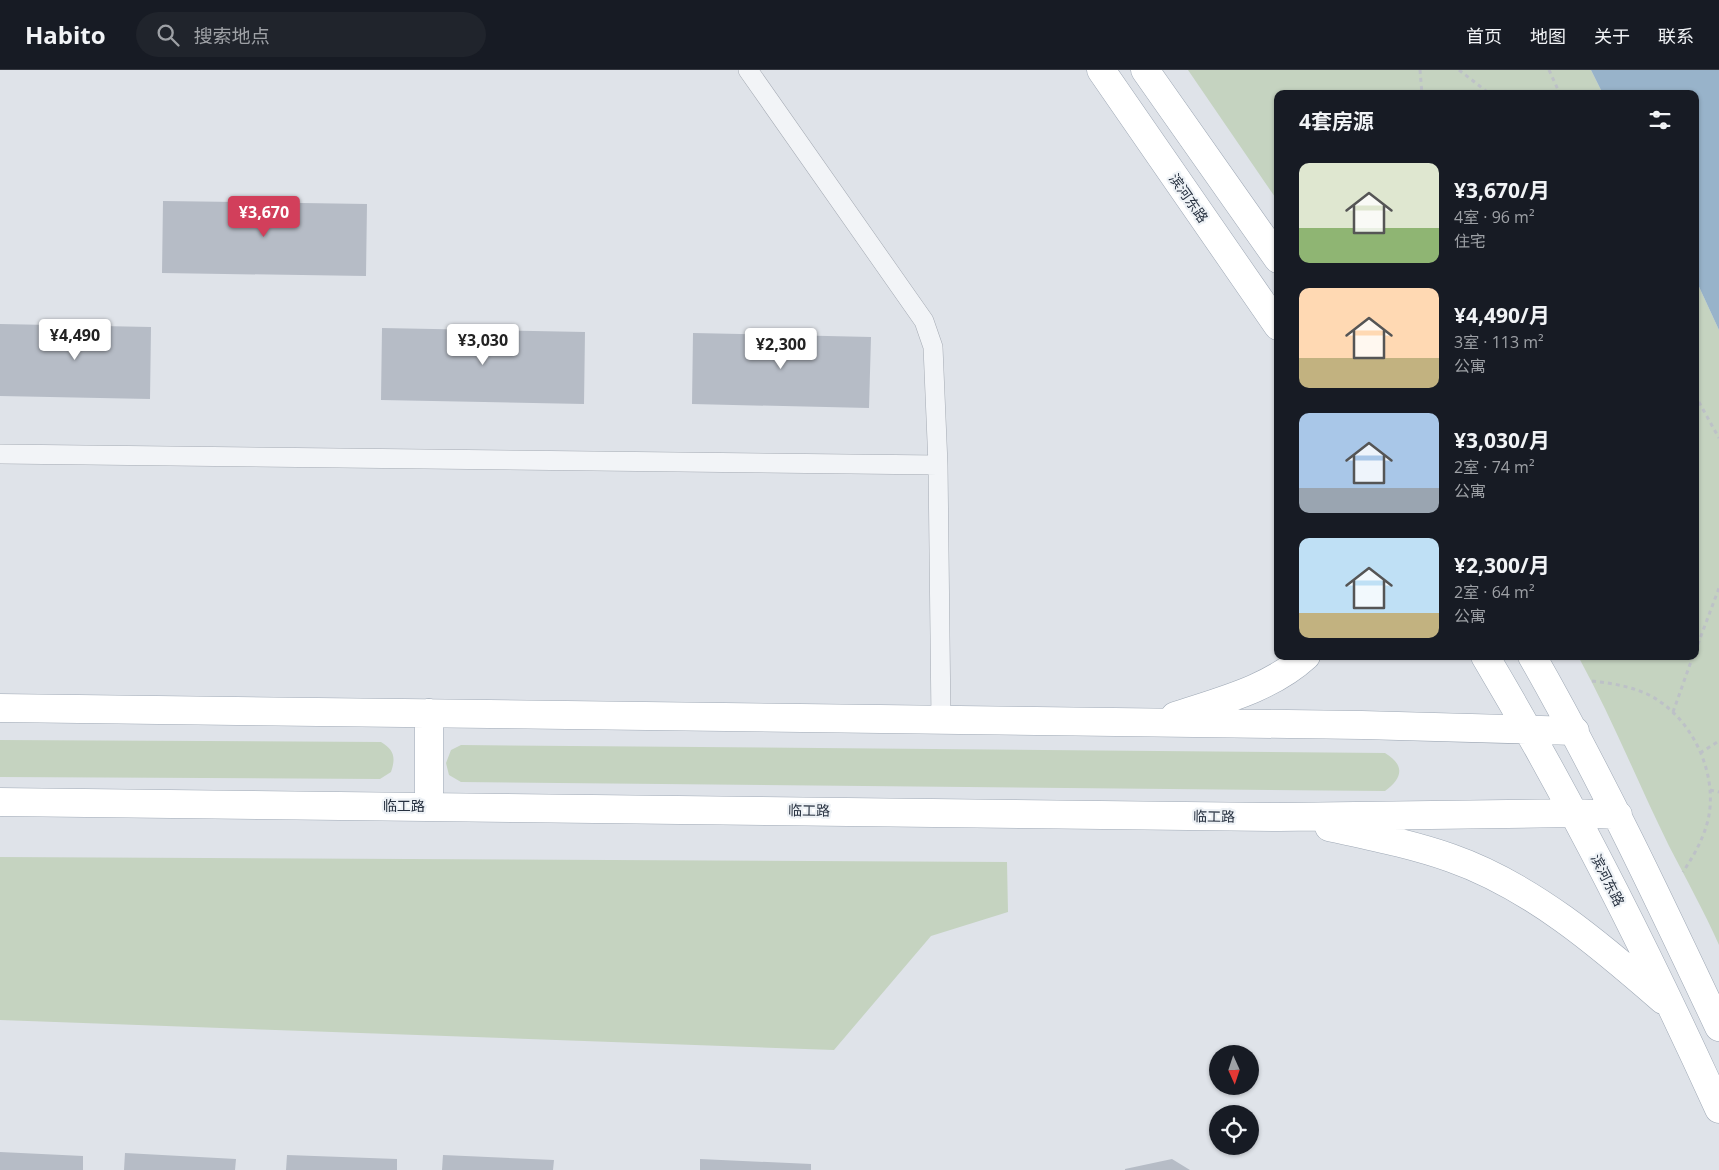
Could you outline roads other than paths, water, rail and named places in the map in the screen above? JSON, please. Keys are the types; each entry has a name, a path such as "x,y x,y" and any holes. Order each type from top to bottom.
{"main road":[{"name":"滨河东路","path":"1101,70 1274,320"},
{"path":"1145,70 1274,253"},
{"path":"1152,723 1252,690 1293,668 1302,660"},
{"name":"滨河东路","path":"1487,660 1528,728 1573,813 1674,1009 1719,1109"},
{"path":"1534,660 1575,731 1618,815 1719,1027"},
{"path":"0,708 1528,728 1575,731"},
{"path":"429,713 429,805"},
{"name":"临工路","path":"0,802 429,805 1279,816 1573,813 1618,815"},
{"path":"1279,816 1405,843 1453,858 1491,876 1532,899 1596,944 1674,1009"}],"lane":[{"path":"748,70 924,321 933,348 938,464 941,720"},
{"path":"0,454 938,464"}],"water":[{"path":"1591,70 1719,70 1719,330 1699,287 1699,90 1601,90"}]}
